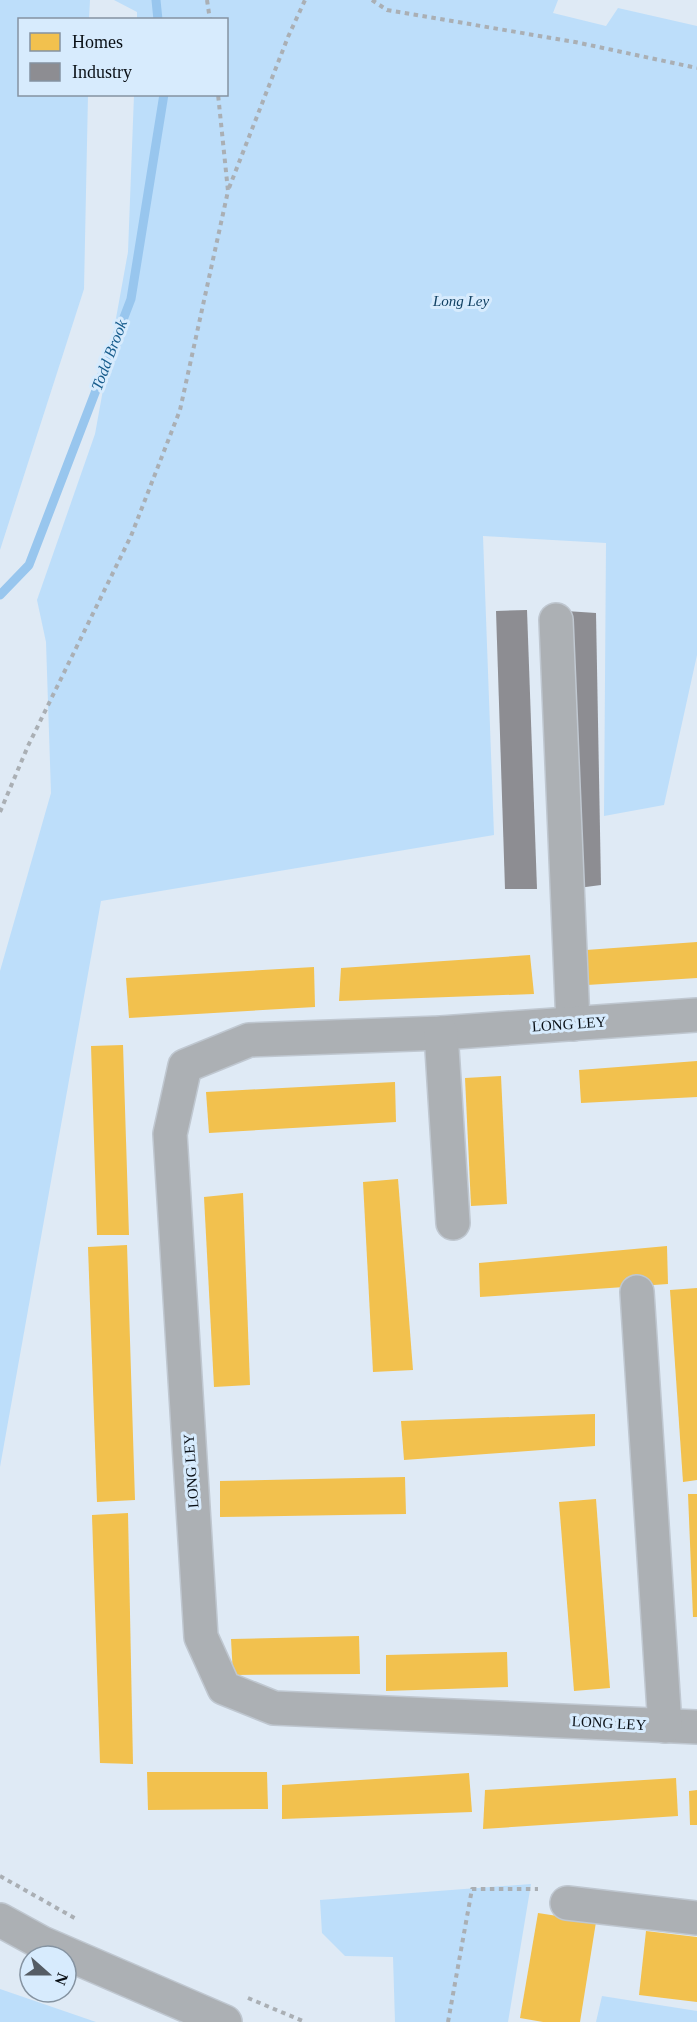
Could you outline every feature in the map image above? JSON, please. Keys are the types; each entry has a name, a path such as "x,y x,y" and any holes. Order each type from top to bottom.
{"street":[{"path":"556,620 573,1024"},
{"name":"LONG LEY","path":"697,1015 441,1033 249,1041 185,1066 170,1134 201,1637 224,1688 274,1708 697,1727"},
{"path":"441,1033 453,1223"},
{"name":"LONG LEY","path":"637,1292 665,1726"},
{"path":"567,1903 697,1918"},
{"path":"0,1920 42,1943 225,2022"}],"path":[{"path":"207,0 210,18"},
{"path":"0,812 28,746 131,536 180,410 228,191 288,37 305,0"},
{"path":"372,0 387,10 575,42 697,68"},
{"path":"218,96 228,191"}],"green space":[{"path":"0,0 90,0 89,18 18,18 18,96 88,96 84,289 0,550"},
{"name":"Long Ley","path":"114,0 558,0 553,13 606,26 618,8 697,26 697,655 664,805 604,816 606,543 483,536 494,835 101,901 0,1467 0,971 51,793 46,642 37,600 95,434 128,252 134,96 228,96 228,18 137,18 137,12"},
{"path":"531,1884 508,2022 395,2022 393,1957 345,1956 322,1933 320,1900"},
{"path":"0,1989 18,1995 18,2004 44,2004 96,2022 0,2022"},
{"path":"602,1996 697,2011 697,2022 596,2022"}],"building: Homes":[{"path":"697,942 697,978 587,985 586,950"},
{"path":"530,955 534,994 339,1001 341,968"},
{"path":"314,967 315,1007 129,1018 126,978"},
{"path":"123,1045 129,1235 97,1235 91,1046"},
{"path":"697,1061 697,1097 581,1103 579,1070"},
{"path":"501,1076 507,1204 471,1206 465,1078"},
{"path":"395,1082 396,1122 209,1133 206,1092"},
{"path":"398,1179 413,1370 373,1372 363,1182"},
{"path":"243,1193 250,1385 214,1387 204,1197"},
{"path":"127,1245 135,1500 97,1502 88,1247"},
{"path":"667,1246 668,1284 480,1297 479,1263"},
{"path":"697,1288 697,1480 683,1482 670,1290"},
{"path":"595,1414 595,1446 404,1460 401,1421"},
{"path":"405,1477 406,1514 220,1517 220,1481"},
{"path":"688,1494 697,1494 697,1617 693,1617"},
{"path":"596,1499 610,1688 574,1691 559,1502"},
{"path":"128,1513 133,1764 100,1763 92,1515"},
{"path":"359,1636 360,1674 233,1675 231,1639"},
{"path":"507,1652 508,1687 386,1691 386,1655"},
{"path":"147,1772 267,1772 268,1809 148,1810"},
{"path":"469,1773 472,1812 282,1819 282,1785"},
{"path":"676,1778 678,1816 483,1829 485,1790"},
{"path":"697,1790 697,1825 690,1825 689,1791"},
{"path":"538,1913 596,1922 580,2022 543,2022 520,2018"},
{"path":"646,1931 697,1937 697,2002 639,1995"}],"building: Industry":[{"path":"527,610 537,889 505,889 496,611"},
{"path":"566,611 596,613 601,885 578,888"}],"waterway":[{"name":"Todd Brook","path":"156,0 158,18"},
{"name":"Todd Brook","path":"0,595 29,565 131,299 164,96"}]}
